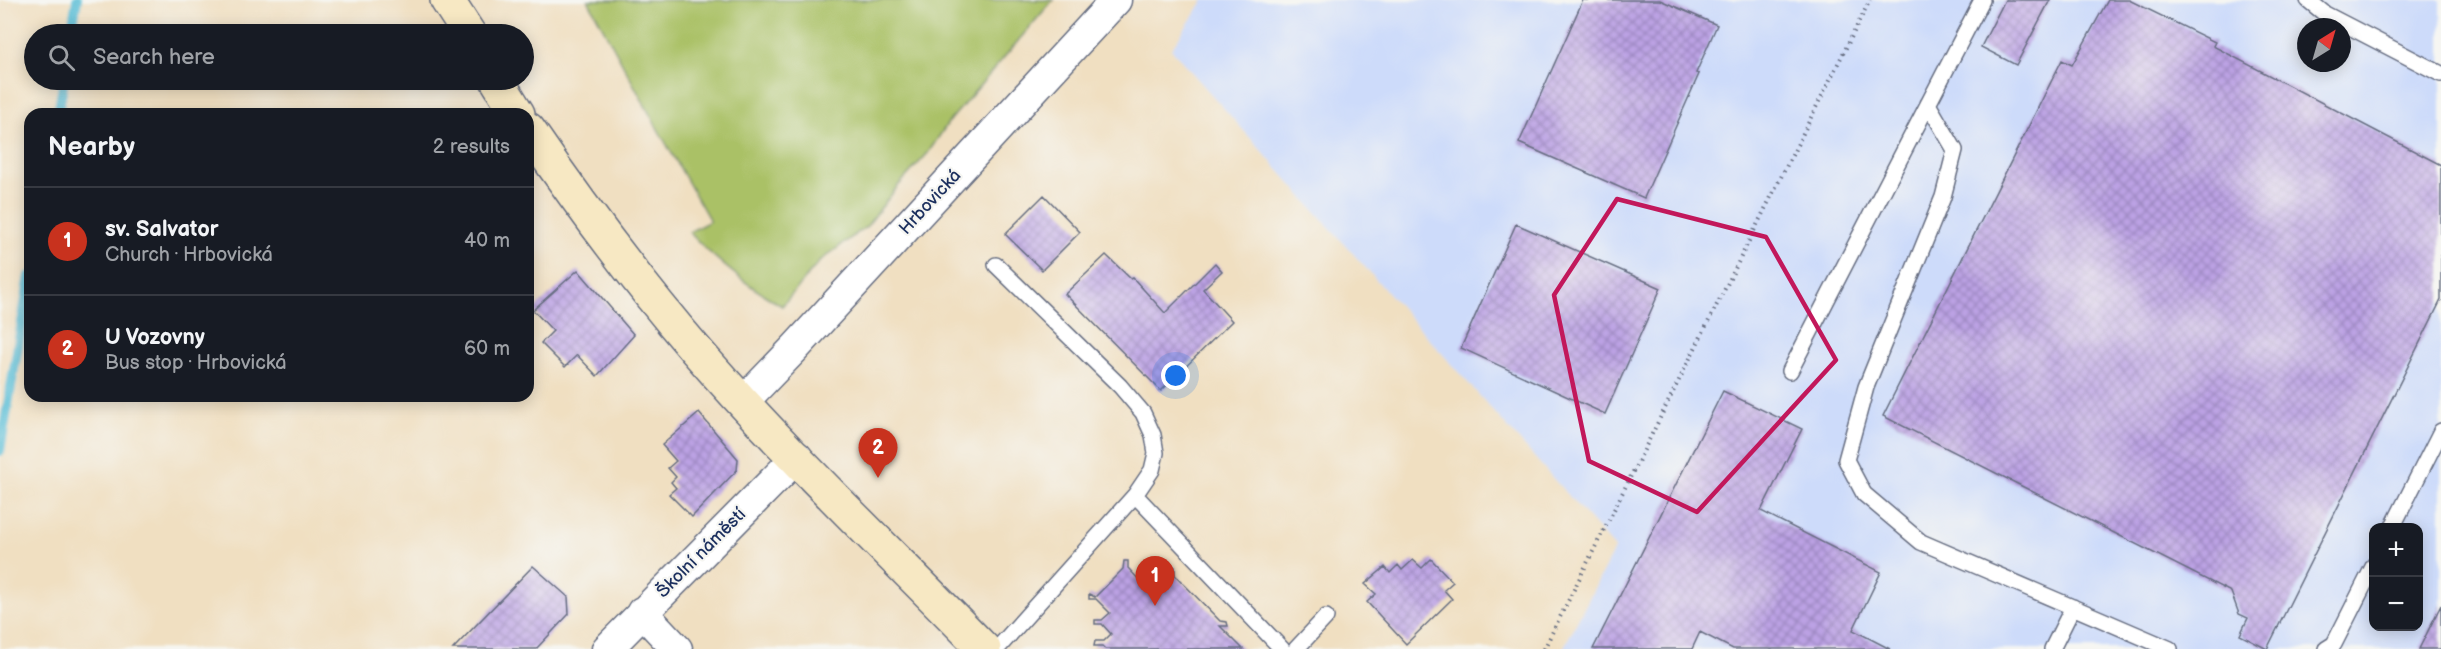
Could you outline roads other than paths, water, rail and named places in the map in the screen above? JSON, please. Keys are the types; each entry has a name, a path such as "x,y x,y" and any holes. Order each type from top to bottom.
{"main road":[{"path":"447,0 463,24"},
{"path":"503,90 514,108"},
{"path":"534,138 646,290 743,402 984,649"}],"street":[{"name":"Hrbovická","path":"743,402 1116,0"},
{"name":"Školní náměstí","path":"677,649 642,612 797,457"},
{"path":"607,649 642,612"}],"lane":[{"path":"1790,371 1982,0"},
{"path":"2308,0 2325,14 2441,74"},
{"path":"1928,104 1955,150 1943,197 1866,387 1846,460 1864,494 1921,542 2170,649"},
{"path":"996,266 1120,386 1143,413 1153,435 1156,453 1152,470 1135,495 997,649"},
{"path":"2395,523 2441,431"},
{"path":"1135,495 1282,649"},
{"path":"2326,649 2334,644 2369,573"},
{"path":"2052,649 2073,607"},
{"path":"1296,649 1326,617"}],"waterway":[{"path":"73,24 77,0"},
{"path":"59,108 62,90"},
{"path":"0,451 24,311"}],"place":[{"name":"U Vozovny","path":"878,478"},
{"name":"sv. Salvator","path":"1155,606"}]}
